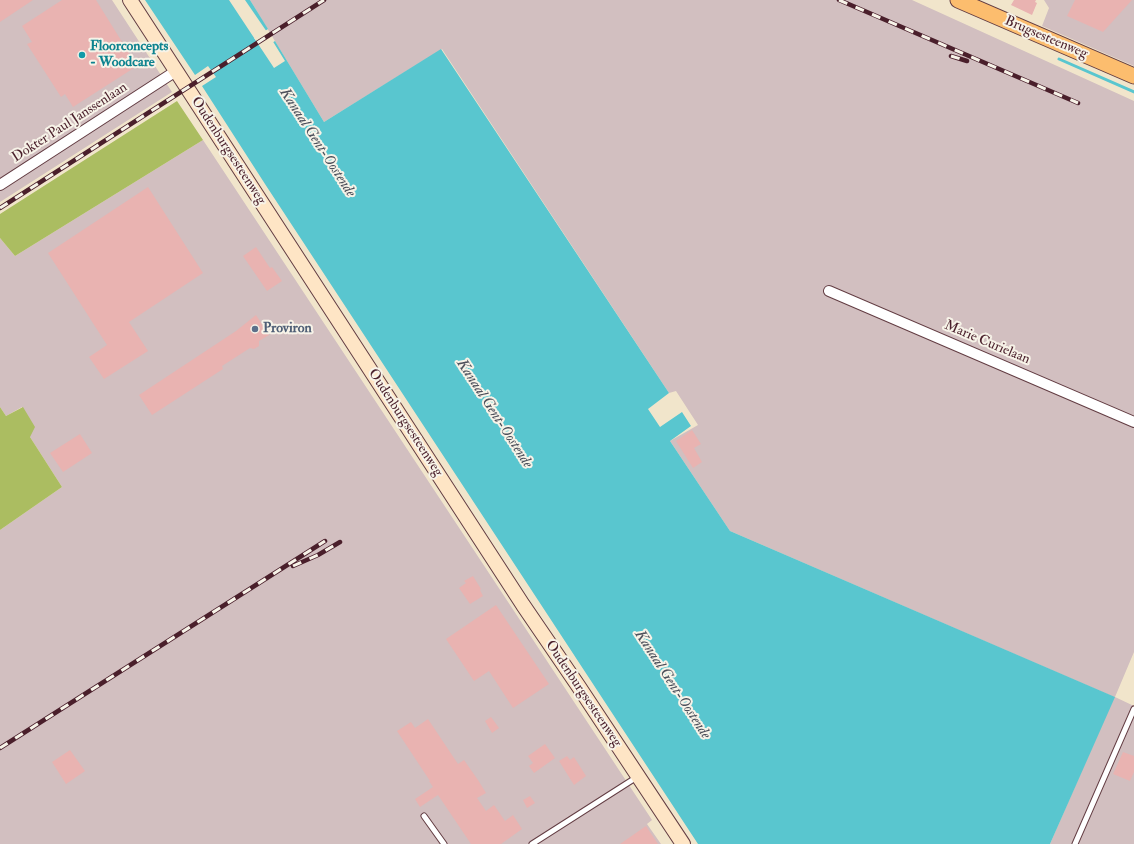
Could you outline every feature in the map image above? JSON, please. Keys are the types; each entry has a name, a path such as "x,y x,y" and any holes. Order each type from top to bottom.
{"main road":[{"name":"Brugsesteenweg","path":"958,0 1134,76"}],"street":[{"name":"Oudenburgsesteenweg","path":"130,0 523,605 682,844"},
{"name":"Dokter Paul Janssenlaan","path":"0,185 176,71"},
{"name":"Marie Curielaan","path":"829,291 1134,422"}],"lane":[{"path":"1075,844 1134,709"},
{"path":"532,844 638,776"},
{"path":"424,816 444,844"}],"shaded area":[{"path":"0,0 112,0 172,92 0,202"},
{"path":"250,0 912,0 1134,101 1134,652 1115,697 1134,706 1134,844 1050,844 1114,697 730,531 670,441 698,425 676,391 669,393 442,49 324,122"},
{"path":"1044,0 1134,0 1134,66 1042,26 1049,8"},
{"path":"203,140 652,820 647,824 661,844 0,844 0,530 62,487 30,437 22,407 6,416 0,407 0,238 15,256"}],"green space":[{"path":"177,101 203,140 15,256 0,238 0,214"},
{"path":"0,407 6,416 23,407 35,427 30,437 62,487 0,530"}],"water":[{"name":"Kanaal Gent-Oostende","path":"145,0 250,0 268,29 254,38 262,49 275,41 324,122 441,49 669,393 648,409 660,427 682,412 691,426 670,441 730,531 1115,697 1050,844 698,844 202,86 216,77 208,66 195,75"}],"pier":[{"path":"229,0 245,0 267,32 257,39 262,47 272,40 285,61 274,68"}],"building":[{"path":"0,0 33,0 0,22"},
{"name":"Floorconcepts - Woodcare","path":"62,0 96,0 137,66 73,107 65,94 61,97 27,44 32,42 22,26"},
{"path":"1014,0 1036,0 1035,2 1037,3 1032,15 1011,5"},
{"path":"1075,0 1132,0 1103,32 1067,16"},
{"path":"148,187 203,273 129,322 148,351 104,379 89,357 107,345 48,253"},
{"path":"256,247 270,268 272,267 282,281 267,291 243,256"},
{"path":"256,315 269,335 259,341 259,346 254,349 250,348 222,366 223,369 152,415 139,395 236,331"},
{"path":"692,430 701,444 694,448 702,462 693,468 676,441"},
{"path":"80,434 92,453 63,472 50,453"},
{"path":"473,576 481,589 480,590 483,596 470,604 459,588 466,583 464,581"},
{"path":"496,605 549,684 513,708 489,671 474,681 446,639"},
{"path":"491,717 499,728 492,733 485,721"},
{"path":"428,719 458,764 464,760 478,780 486,793 477,798 486,811 494,805 505,821 513,815 522,829 501,844 471,844 438,795 420,807 415,799 433,787 397,731 411,722 415,728"},
{"path":"545,744 555,758 534,773 529,766 533,763 528,756"},
{"path":"70,750 85,771 66,784 52,762"},
{"path":"1123,752 1134,756 1134,772 1130,781 1113,774"},
{"path":"567,756 570,760 574,757 586,776 574,785 559,761"},
{"path":"530,796 535,803 527,808 523,800"},
{"path":"646,826 658,844 620,844"}],"waterway":[{"path":"1059,59 1134,92"}],"railway":[{"path":"0,208 324,0"},
{"path":"839,0 1078,103"},
{"path":"951,56 967,61"},
{"path":"0,748 325,541"},
{"path":"293,566 318,555 340,542"}],"place":[{"name":"Floorconcepts - Woodcare","path":"82,55"},
{"name":"Proviron","path":"255,329"}]}
